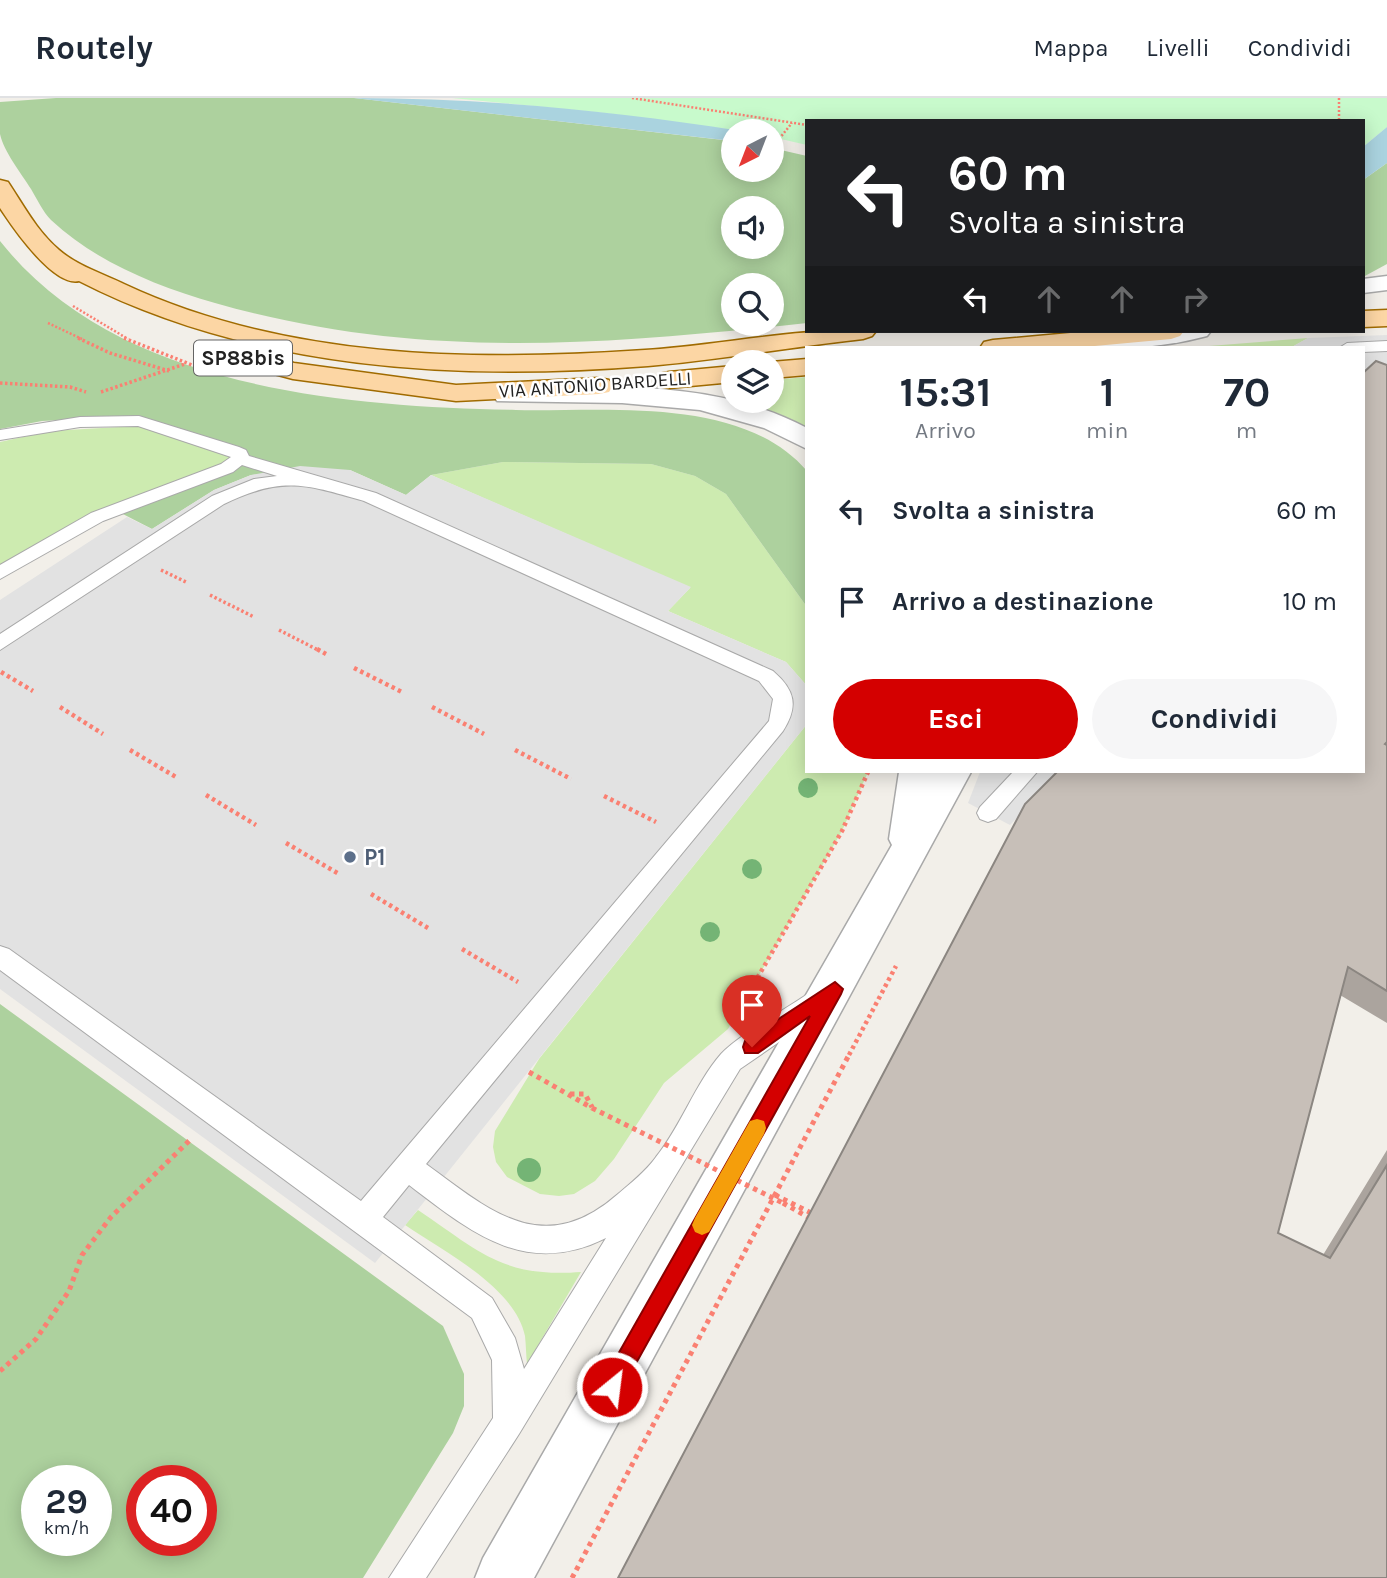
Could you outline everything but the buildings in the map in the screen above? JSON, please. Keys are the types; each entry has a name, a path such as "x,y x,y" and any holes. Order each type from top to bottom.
{"main road":[{"name":"SP88bis","path":"0,187 17,221 54,258 108,303 182,340 293,371 456,393"},
{"name":"SP88bis","path":"54,258 117,291 176,314 235,331 322,348 410,359 507,363 648,358 847,333"},
{"path":"1365,292 1387,292"},
{"path":"1365,319 1387,318"},
{"path":"1014,346 1150,333"},
{"path":"784,369 805,367"},
{"name":"VIA ANTONIO BARDELLI","path":"456,393 632,384 721,375"}],"street":[{"path":"1365,286 1387,283"},
{"path":"1088,346 1183,333"},
{"path":"456,393 696,402 751,414 805,439"},
{"path":"905,855 917,773"},
{"path":"503,1578 835,989 905,855 952,773"}],"lane":[{"path":"1365,347 1387,346"},
{"path":"1365,359 1387,357"},
{"path":"0,435 79,422 139,421 233,451 240,454 240,459"},
{"path":"240,459 370,497 766,676 779,687 786,701 785,713 776,726 364,1219"},
{"path":"0,573 97,517 227,468 240,459"},
{"path":"0,643 218,500 260,483 305,479"},
{"path":"988,813 1025,773"},
{"path":"0,957 364,1219 482,1308 504,1343 512,1377 508,1423"},
{"path":"406,1578 508,1423 731,1061 835,989"},
{"path":"407,1167 492,1226 528,1239 558,1241 592,1230 617,1213 667,1166"}],"path":[{"path":"632,98 805,125"},
{"path":"1339,98 1339,119"},
{"path":"784,133 792,123"},
{"path":"48,323 110,353 169,370"},
{"path":"93,394 186,363"},
{"path":"210,595 254,617"},
{"path":"279,630 326,653"},
{"path":"354,668 402,692"},
{"path":"0,671 33,691"},
{"path":"60,707 103,734"},
{"path":"432,708 484,734"},
{"path":"130,750 176,777"},
{"path":"515,750 571,779"},
{"path":"731,1061 728,1029 835,843 868,773"},
{"path":"205,795 256,825"},
{"path":"604,796 660,824"},
{"path":"286,843 339,874"},
{"path":"371,894 428,928"},
{"path":"462,949 522,985"},
{"path":"572,1578 898,961"},
{"path":"533,1066 528,1072 592,1108 813,1220 791,1205 783,1203"},
{"path":"568,1094 585,1094 592,1108"},
{"path":"0,1371 36,1339 69,1291 82,1255 111,1217 217,1112"},
{"path":"775,1195 816,1215"}],"green space":[{"path":"56,98 354,98 721,140 721,182 784,182 784,151 805,156 805,323 784,325 784,273 721,273 721,332 582,342 509,343 437,341 364,334 290,321 171,289 128,271 87,248 51,220 2,141 0,102"},
{"path":"452,98 1387,98 1387,127 1365,145 1365,119 805,119 805,145 784,140 784,119 721,119 721,128 604,113"},
{"path":"1387,163 1387,264 1365,276 1365,179"},
{"path":"0,241 49,291 106,329 169,358 237,379 307,394 378,403 516,410 630,410 710,419 747,430 779,447 805,469 805,604 726,494 695,476 651,464 503,462 431,475 406,495 350,470 251,475 214,490 152,529 119,512 249,457 240,447 139,416 42,421 0,429"},
{"path":"1308,338 1294,346 1209,346"},
{"path":"805,377 805,427 770,413 784,413 784,379"},
{"path":"137,426 231,454 235,459 0,567 0,442 50,431"},
{"path":"503,462 651,464 695,476 726,494 805,604 805,684 786,662 668,611 690,588 431,475"},
{"path":"805,726 805,773 868,773 842,831 728,1029 664,1083 614,1159 595,1181 574,1194 540,1194 507,1177 496,1162 493,1147 495,1131 539,1059"},
{"path":"0,1004 443,1326 464,1374 464,1406 453,1433 363,1578 0,1578"},
{"path":"418,1210 476,1249 511,1266 554,1273 581,1272 527,1364 525,1336 519,1318 493,1286 476,1272 405,1225"}],"shaded area":[{"path":"1387,335 1387,374 1365,382 1365,346 1294,346 1308,338"},
{"name":"P1","path":"300,466 350,470 406,495 431,475 691,587 668,611 786,662 805,684 805,726 375,1263 0,989 0,600 127,517 152,529 214,490 251,475"},
{"path":"980,773 1062,773 1010,825 968,803"}],"water":[{"path":"354,98 451,100 645,117 721,128 721,140"},
{"path":"1387,127 1387,163 1365,179 1365,145"}],"slow traffic":[{"path":"702,1225 757,1128"}],"place":[{"name":"P1","path":"350,857"}],"route":[{"path":"612,1387 835,989 752,1047"}]}
